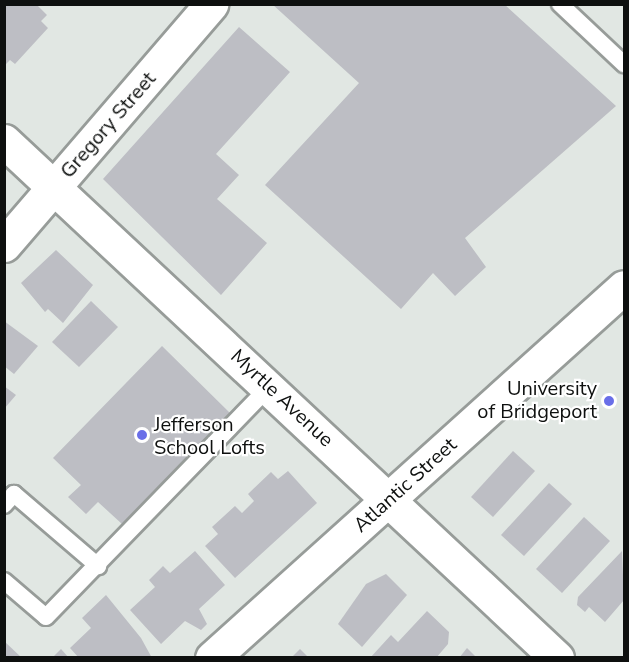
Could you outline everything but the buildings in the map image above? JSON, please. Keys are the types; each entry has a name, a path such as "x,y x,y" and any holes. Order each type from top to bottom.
{"street":[{"name":"Gregory Street","path":"4,245 211,4"},
{"name":"Myrtle Avenue","path":"4,141 55,186 557,657"},
{"name":"Atlantic Street","path":"212,657 624,288"}],"lane":[{"path":"560,4 624,64"},
{"path":"4,581 46,617 98,566 269,387"},
{"path":"4,504 14,494 98,566"}],"place":[{"name":"University of Bridgeport","path":"609,401"},
{"name":"Jefferson School Lofts","path":"142,435"}]}
